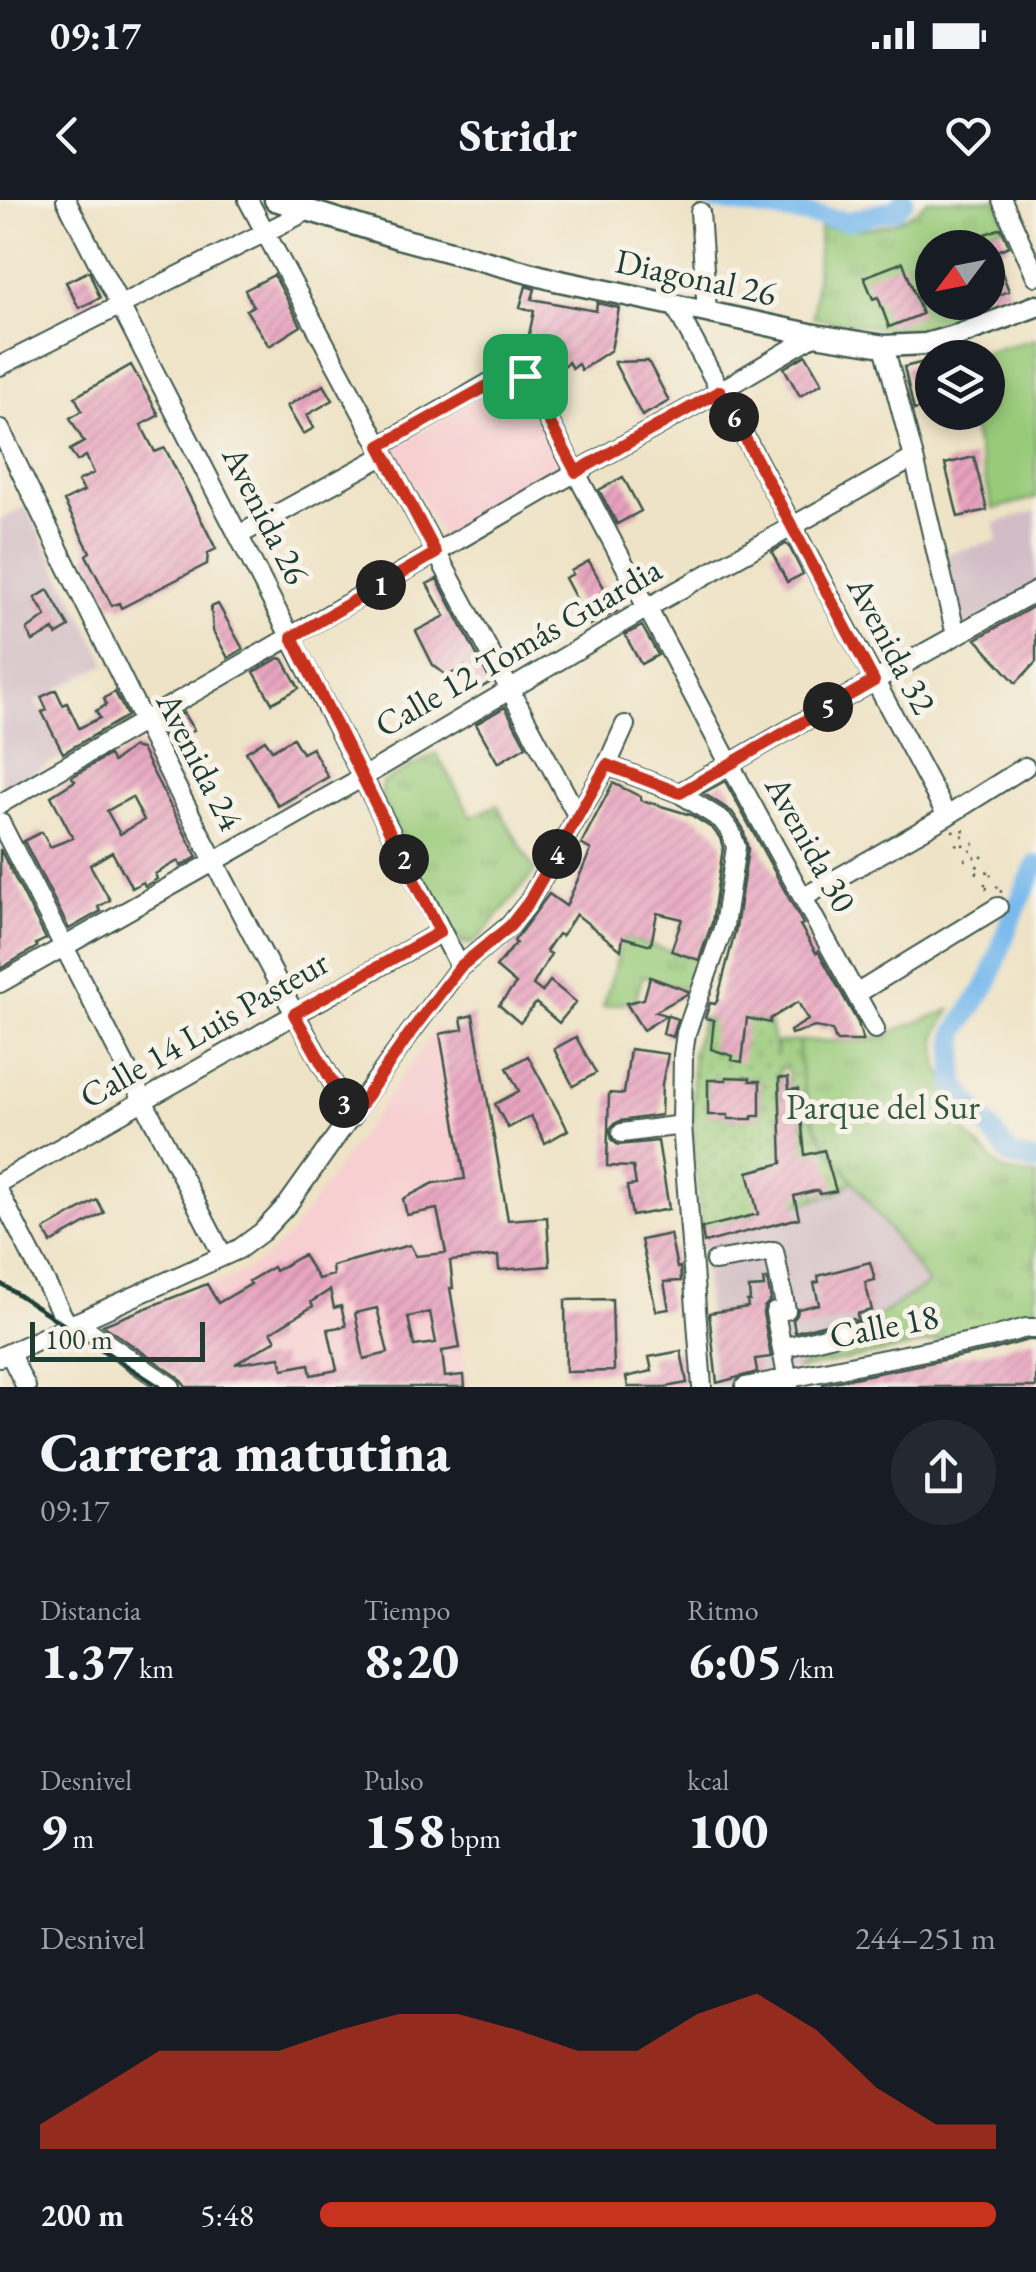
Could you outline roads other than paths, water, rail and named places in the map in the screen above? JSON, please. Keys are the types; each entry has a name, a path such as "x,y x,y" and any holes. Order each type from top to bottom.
{"main road":[{"name":"Diagonal 26","path":"275,200 304,205 398,238 538,276 884,346 926,344 958,336 1036,306"}],"street":[{"name":"Avenida 26","path":"66,200 460,967"},
{"path":"248,200 578,818"},
{"path":"1002,200 1036,276"},
{"path":"0,366 265,232 304,205"},
{"path":"700,212 707,312"},
{"name":"Avenida 32","path":"675,306 947,824"},
{"path":"0,804 815,335"},
{"path":"884,346 956,635"},
{"name":"Avenida 30","path":"382,450 508,372 525,376 729,764 875,1029"},
{"name":"Avenida 24","path":"0,429 213,860 352,1117"},
{"path":"239,535 382,450"},
{"name":"Calle 12 Tomás Guardia","path":"0,982 914,458"},
{"path":"680,793 1036,592"},
{"path":"26,1387 5,1355 239,1249 262,1232 288,1204 460,967 510,926 528,903 625,726"},
{"path":"607,765 680,793 722,820 736,847 724,926 686,1033 681,1086 702,1387"},
{"path":"804,897 947,824 1025,767"},
{"path":"0,822 223,1256"},
{"path":"856,994 998,907"},
{"name":"Calle 14 Luis Pasteur","path":"0,1182 440,932"},
{"path":"622,1133 682,1125"},
{"path":"0,1194 72,1324 171,1387"},
{"path":"715,1261 774,1250 786,1310 774,1312 788,1382"},
{"name":"Calle 18","path":"745,1387 788,1382 1036,1328"},
{"path":"782,1348 850,1331"}],"waterway":[{"path":"713,200 848,221 896,209 904,200"},
{"path":"1036,865 989,981 956,1032 954,1083 1011,1156 1036,1162"}],"railway":[{"path":"0,1283 160,1387"}],"park label":[{"name":"Parque del Sur","path":"883,1107"}]}
